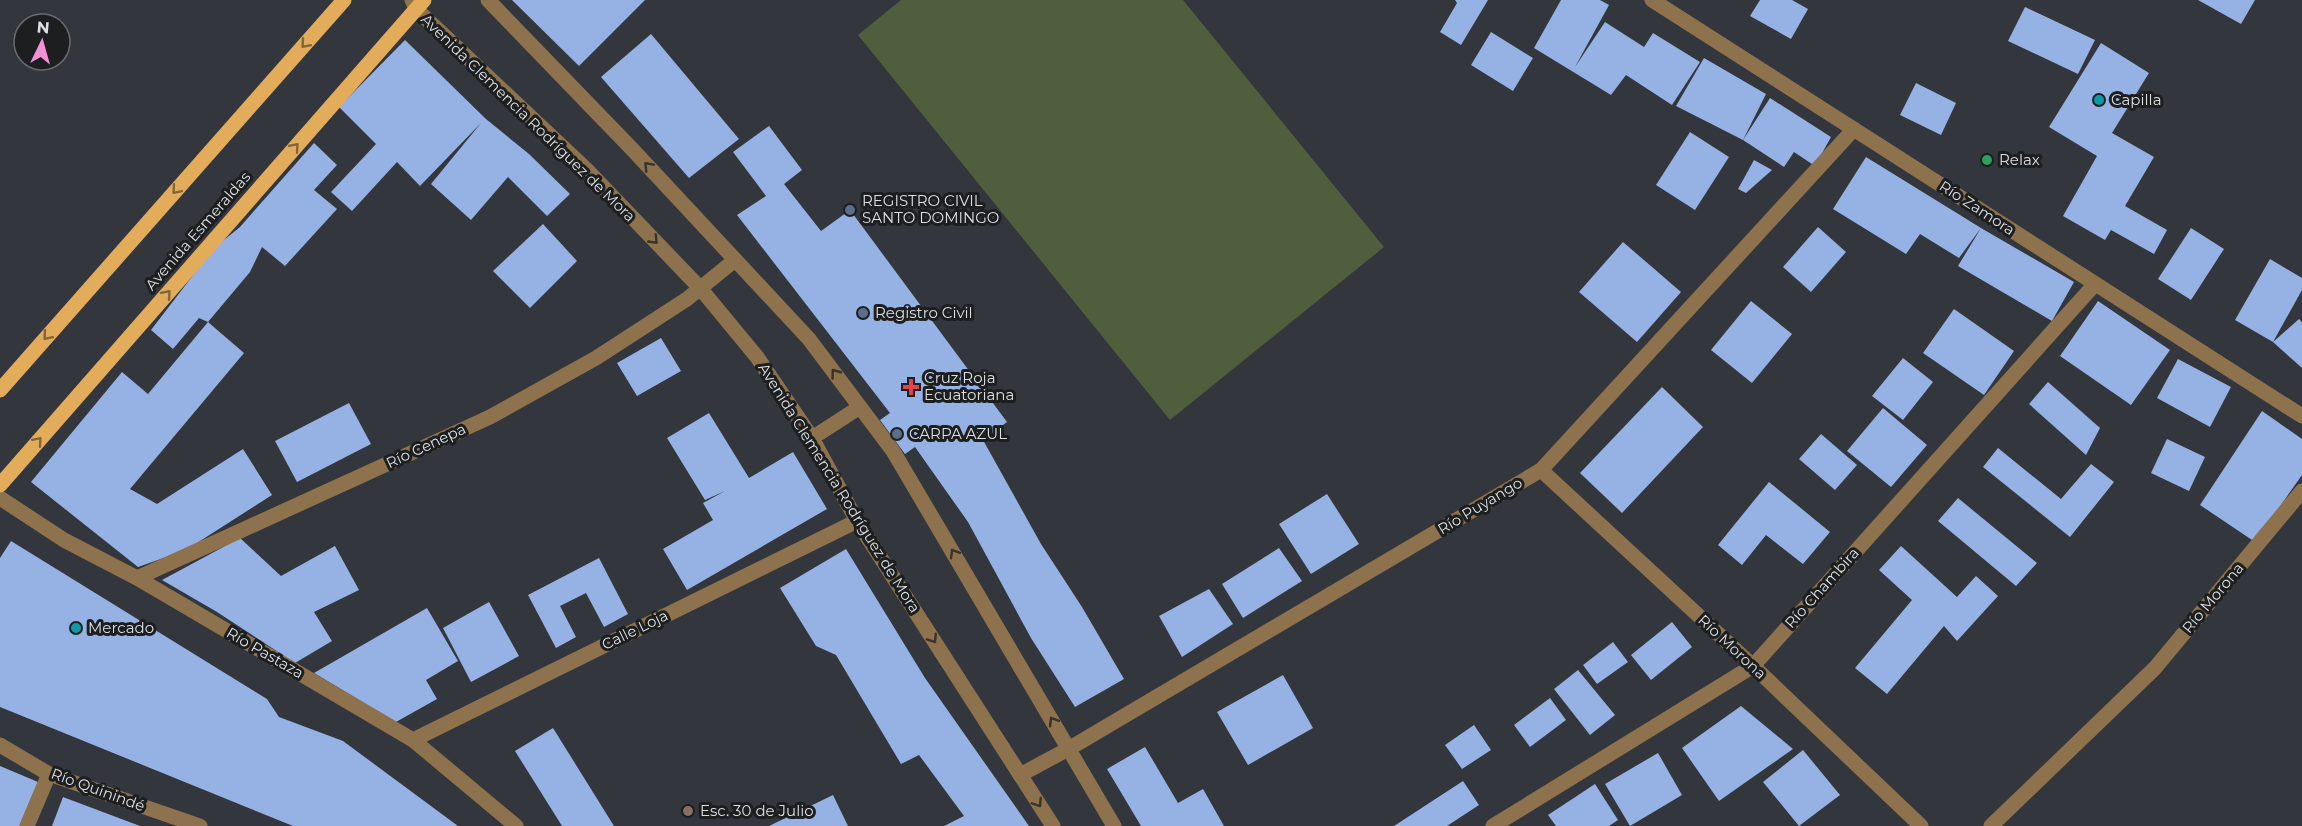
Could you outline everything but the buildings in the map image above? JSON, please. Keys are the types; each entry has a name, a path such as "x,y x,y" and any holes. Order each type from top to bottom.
{"main road":[{"path":"0,390 344,0"},
{"name":"Avenida Esmeraldas","path":"0,485 417,3"}],"street":[{"path":"488,0 632,149 809,339 893,451 1114,826"},
{"name":"Río Zamora","path":"1652,0 2302,416"},
{"name":"Avenida Clemencia Rodríguez de Mora","path":"417,3 587,170 700,288 758,357 812,438 857,521 1053,826"},
{"name":"Río Puyango","path":"1020,775 1070,748 1541,470 1854,129"},
{"name":"Río Cenepa","path":"137,578 490,417 596,358 687,299 735,260"},
{"name":"Río Chambira","path":"1493,826 1753,666 2095,284"},
{"path":"812,438 860,407"},
{"name":"Río Morona","path":"1541,470 1753,666 1921,826"},
{"name":"Río Morona","path":"1991,826 2155,668 2302,491"},
{"name":"Río Pastaza","path":"0,498 64,540 137,578 413,740 516,826"},
{"name":"Calle Loja","path":"413,740 857,521"},
{"name":"Río Quinindé","path":"0,745 49,774 200,826"},
{"path":"27,826 49,774"}],"green space":[{"path":"901,0 1183,0 1384,247 1170,420 858,35"}],"place":[{"name":"Capilla","path":"2099,100"},
{"name":"Relax","path":"1987,160"},
{"name":"REGISTRO CIVIL SANTO DOMINGO","path":"850,210"},
{"name":"Registro Civil","path":"863,313"},
{"name":"Cruz Roja Ecuatoriana","path":"911,387"},
{"name":"CARPA AZUL","path":"897,434"},
{"name":"Mercado","path":"76,628"},
{"name":"Esc. 30 de Julio","path":"688,811"}]}
